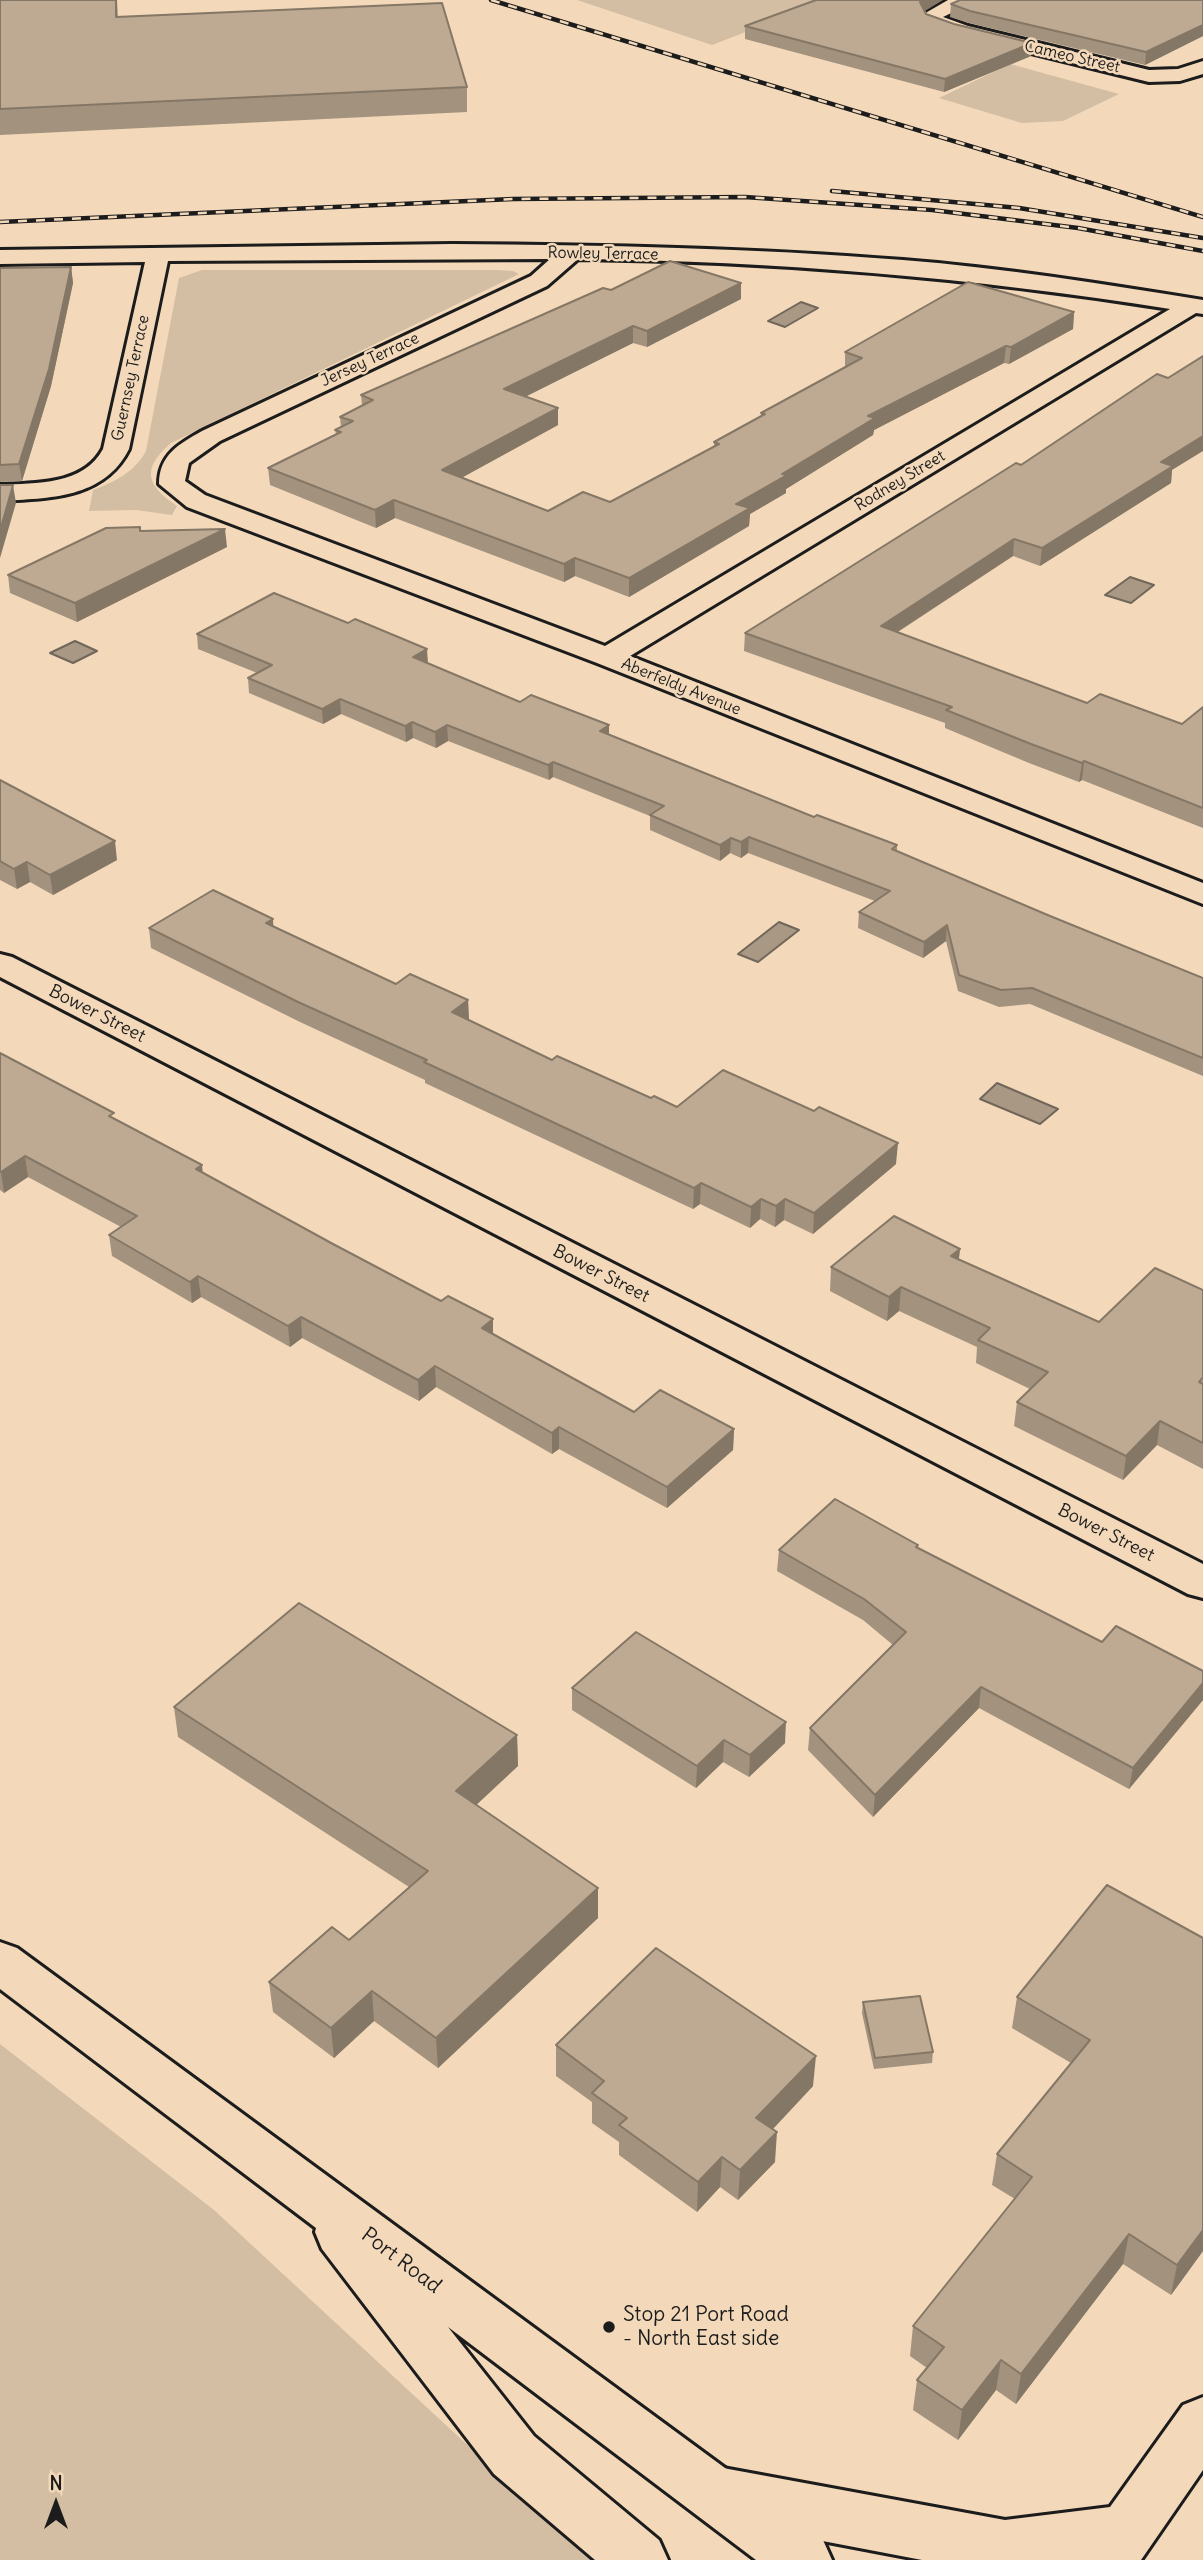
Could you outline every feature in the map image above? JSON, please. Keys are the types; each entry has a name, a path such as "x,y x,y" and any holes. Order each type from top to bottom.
{"main road":[{"name":"Cameo Street","path":"962,0 932,15 933,20 961,30 1149,76 1194,72 1203,67"},
{"name":"Rowley Terrace","path":"0,257 572,252 858,262 1112,292 1198,306"},
{"name":"Jersey Terrace","path":"171,471 177,457 211,436 539,281 572,252"},
{"name":"Guernsey Terrace","path":"0,493 40,491 77,483 106,467 116,449 158,255"},
{"name":"Rodney Street","path":"607,657 1198,306"},
{"name":"Aberfeldy Avenue","path":"171,471 172,484 196,500 607,657 1203,894"},
{"name":"Bower Street","path":"0,964 1203,1583"},
{"name":"Port Road","path":"0,1962 803,2560"},
{"path":"312,2195 514,2455 639,2560"},
{"path":"714,2494 1005,2548 1116,2547 1203,2423"}],"shaded area":[{"path":"577,0 944,0 882,27 810,7 712,45"},
{"path":"1010,64 1119,94 1063,121 1022,123 939,98"},
{"path":"202,270 497,270 519,274 171,443 155,461 151,476 159,491 177,506 172,515 136,510 89,511 93,490 116,480 130,470 146,451 179,278"},
{"path":"801,302 818,308 785,327 768,321"},
{"path":"1130,577 1154,585 1131,603 1105,595"},
{"path":"75,641 97,651 73,663 50,653"},
{"path":"779,922 799,930 758,962 738,954"},
{"path":"997,1083 1058,1109 1040,1124 980,1099"},
{"path":"0,2044 214,2210 462,2440 598,2560 0,2560"}],"building":[{"path":"0,0 116,0 116,17 442,3 467,87 0,109"},
{"path":"816,0 923,0 920,2 926,14 954,24 1032,43 945,79 745,26"},
{"path":"960,0 1203,0 1203,25 1146,52 970,11 951,4"},
{"path":"670,261 741,283 647,331 633,326 504,389 558,408 442,470 548,511 583,492 610,502 719,444 714,442 862,358 845,352 968,282 1074,312 1011,347 1006,346 868,416 875,418 782,474 787,475 736,504 750,508 629,578 575,558 564,564 394,500 375,510 268,468 341,432 335,430 353,421 340,417 373,400 361,395 603,288 611,290"},
{"path":"71,267 49,369 19,464 0,465 0,268"},
{"path":"1203,356 1203,436 1161,462 1173,466 1042,548 1014,539 881,626 1087,703 1100,694 1182,724 1203,707 1203,808 946,710 952,707 745,633 1016,463 1021,465 1157,374 1168,378"},
{"path":"0,485 13,485 0,531"},
{"path":"140,527 140,531 225,529 75,603 8,575 106,528"},
{"path":"274,593 348,623 355,619 427,649 413,657 520,702 531,695 609,725 600,731 814,817 817,815 897,845 892,849 1203,978 1203,1058 1032,988 1001,990 959,975 947,925 924,942 859,912 890,891 749,837 741,842 731,838 720,845 650,815 664,806 553,762 548,765 447,725 435,732 412,722 405,726 340,699 322,709 248,678 272,665 197,634"},
{"path":"0,780 115,841 50,875 27,862 14,869 0,861"},
{"path":"213,890 273,919 266,923 396,984 410,974 468,1000 452,1012 552,1060 557,1056 651,1098 654,1096 677,1107 723,1070 814,1111 819,1107 898,1143 814,1213 785,1199 776,1206 761,1199 751,1207 701,1183 694,1188 424,1062 427,1060 298,1002 149,928"},
{"path":"0,1053 114,1113 109,1116 202,1165 196,1169 333,1244 441,1301 448,1296 493,1319 482,1328 634,1412 660,1390 734,1429 667,1487 559,1427 552,1433 435,1366 418,1380 301,1317 288,1326 198,1276 190,1282 109,1235 137,1216 25,1156 0,1171"},
{"path":"894,1216 960,1249 951,1256 1099,1322 1155,1268 1203,1290 1203,1377 1199,1382 1203,1384 1203,1443 1160,1421 1126,1456 1017,1402 1048,1372 978,1340 990,1328 901,1287 889,1297 831,1267"},
{"path":"835,1499 918,1545 916,1547 1102,1642 1116,1626 1203,1671 1203,1683 1133,1768 981,1687 875,1795 810,1728 906,1632 864,1599 779,1550"},
{"path":"299,1603 517,1735 456,1791 598,1888 436,2038 372,1991 331,2028 269,1982 332,1927 349,1940 428,1871 174,1707"},
{"path":"636,1632 786,1722 750,1755 724,1740 697,1766 572,1688"},
{"path":"1107,1885 1203,1938 1203,2230 1177,2265 1129,2234 1021,2374 1001,2360 962,2410 917,2380 944,2347 913,2326 1032,2177 997,2154 1090,2040 1017,1997"},
{"path":"656,1948 816,2056 756,2118 777,2132 740,2170 722,2157 698,2182 619,2125 627,2118 592,2093 604,2081 556,2045"},
{"path":"920,1996 933,2052 875,2058 863,2002"}],"railway":[{"path":"491,0 1203,217"},
{"path":"832,191 1019,208 1203,238"},
{"path":"0,222 513,199 745,197 932,210 1078,228 1203,251"}],"place":[{"name":"Stop 21 Port Road - North East side","path":"609,2327"}]}
